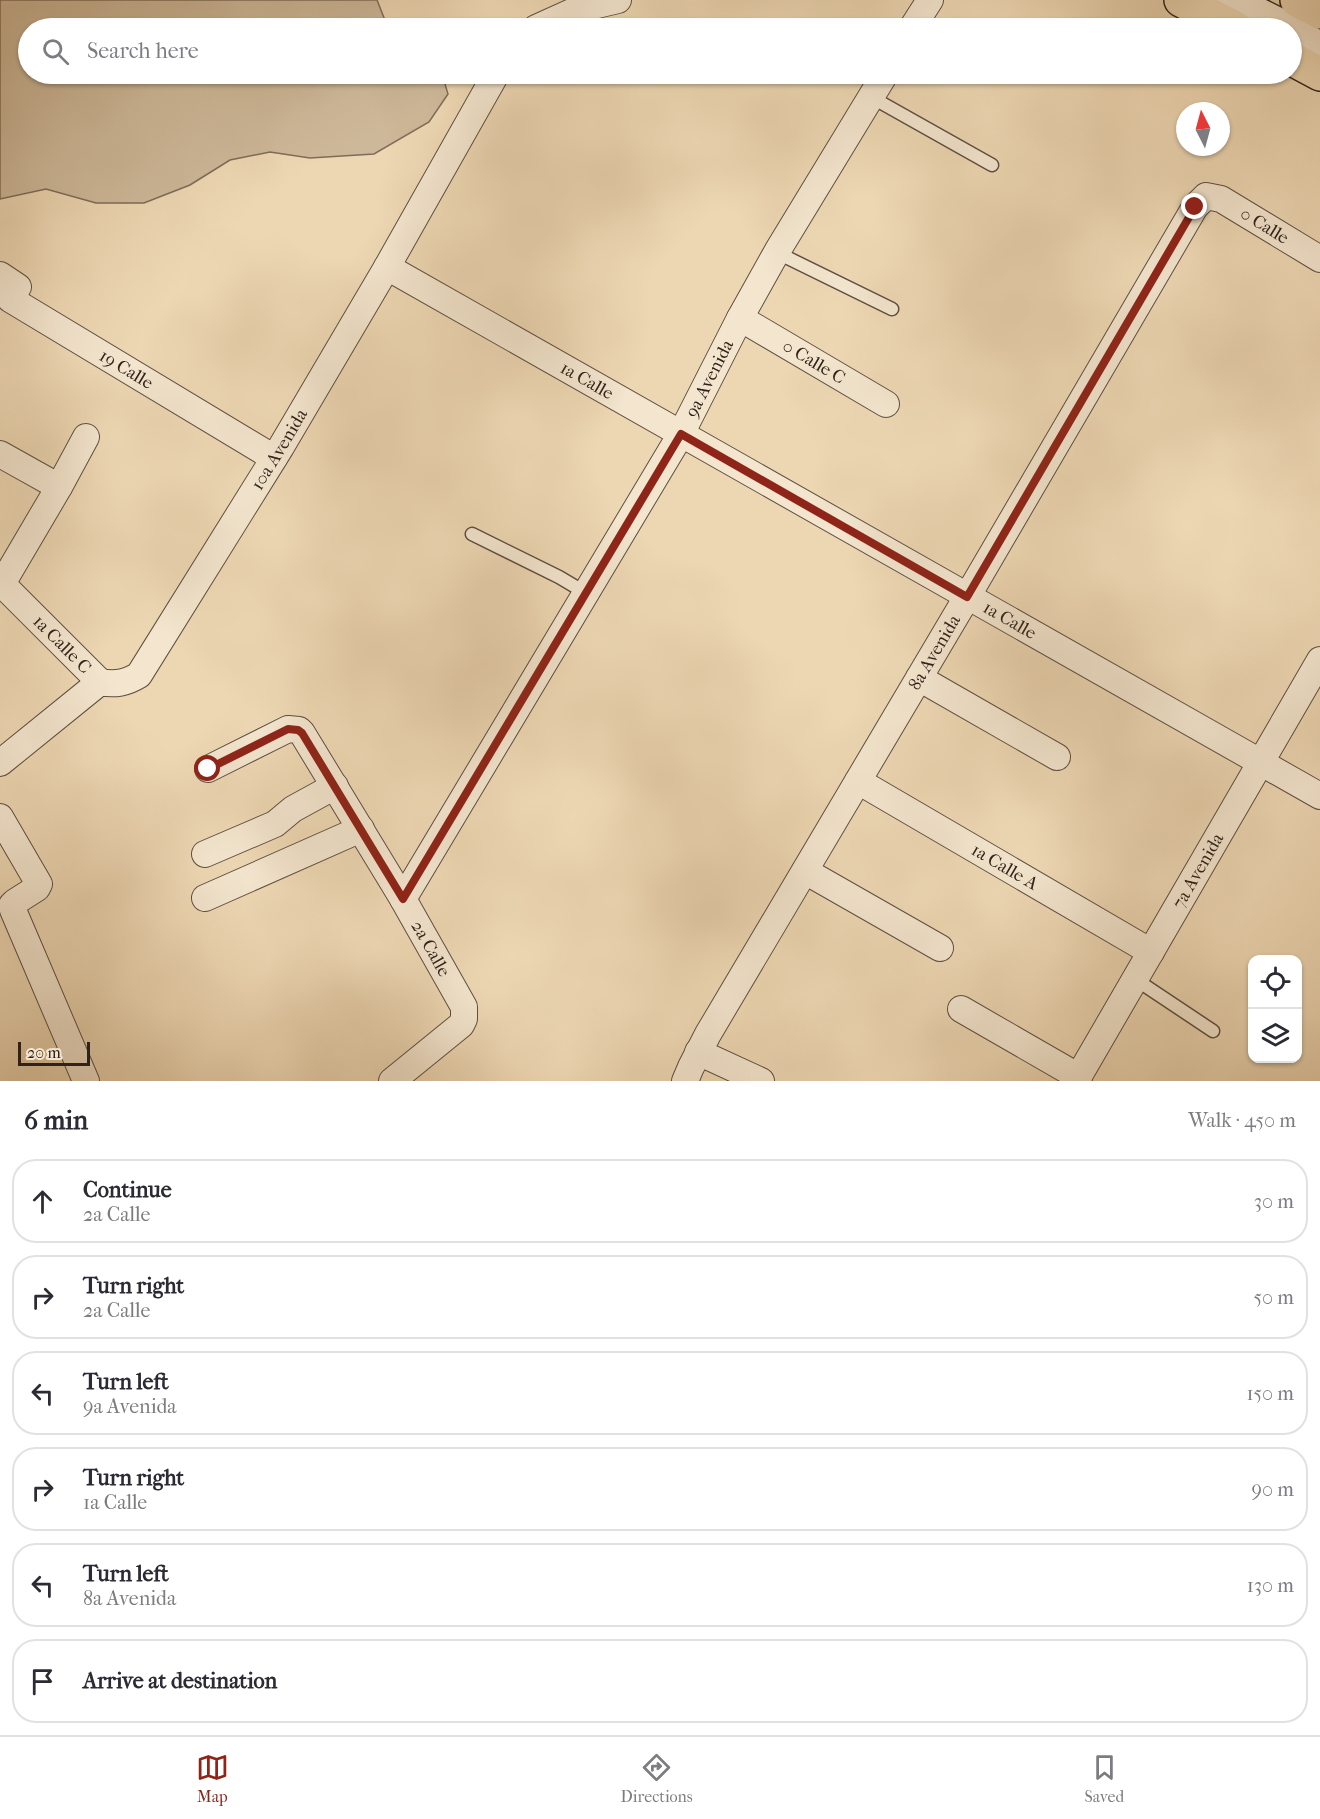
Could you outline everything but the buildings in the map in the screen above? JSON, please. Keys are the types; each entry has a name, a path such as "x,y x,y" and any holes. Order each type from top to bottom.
{"main road":[{"path":"1182,0 1216,18"},
{"path":"1229,0 1265,18"},
{"path":"1297,0 1320,12"},
{"path":"1302,38 1320,49"},
{"path":"1302,64 1320,74"}],"street":[{"path":"558,18 576,10 618,0"},
{"path":"918,18 930,0"},
{"name":"10a Avenida","path":"100,682 121,683 139,675 274,458 387,267 490,84"},
{"name":"9a Avenida","path":"403,899 681,434 740,318 778,250 879,84"},
{"name":"0 Calle","path":"1206,196 1221,199 1320,259"},
{"name":"8a Avenida","path":"681,1081 1195,207 1206,196"},
{"name":"1a Calle","path":"387,267 1320,796"},
{"name":"19 Calle","path":"0,275 18,287 10,299 274,458"},
{"name":"0 Calle C","path":"740,318 886,404"},
{"path":"1,583 59,487 86,437"},
{"path":"0,453 59,487"},
{"name":"1a Calle C","path":"1,583 100,682"},
{"name":"7a Avenida","path":"1077,1079 1320,660"},
{"path":"919,678 1057,756"},
{"path":"0,763 100,682"},
{"name":"2a Calle","path":"208,769 288,729 298,730 306,736 403,899 464,1007 465,1013 461,1025 392,1081"},
{"name":"1a Calle A","path":"858,782 1151,951"},
{"path":"205,854 275,824 293,809 335,786"},
{"path":"0,817 39,884 37,888 12,905 13,910 86,1081"},
{"path":"205,898 361,829"},
{"path":"805,871 940,948"},
{"path":"961,1009 1077,1079"},
{"path":"698,1052 761,1081"}],"lane":[{"path":"871,97 992,165"},
{"path":"778,250 788,258 892,309"},
{"path":"471,534 559,577 586,593"},
{"path":"1135,979 1213,1031"}],"shaded area":[{"path":"0,0 377,0 384,18 18,18 18,84 445,84 448,94 429,122 374,154 310,158 270,152 230,160 190,185 144,203 96,203 46,189 0,199"}],"route":[{"path":"208,769 288,729 298,730 306,736 403,899 681,434 967,597 1195,207"}]}
